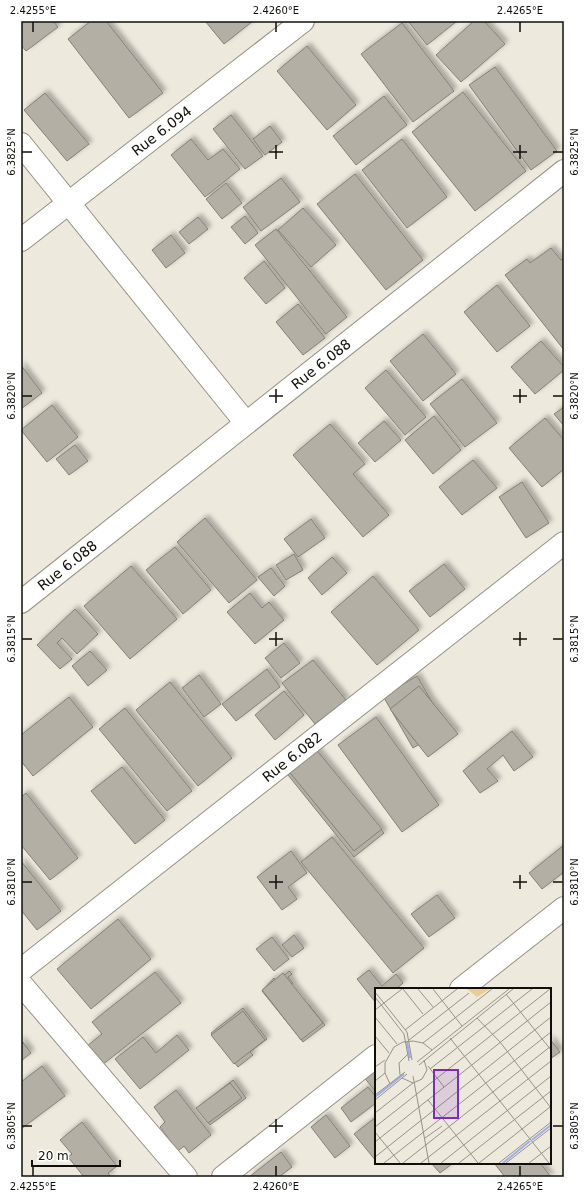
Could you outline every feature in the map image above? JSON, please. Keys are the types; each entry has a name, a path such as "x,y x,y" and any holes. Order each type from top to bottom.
{"street":[{"name":"Rue 6.094","path":"21,240 303,21"},
{"path":"21,144 246,423"},
{"name":"Rue 6.088","path":"21,602 564,171"},
{"name":"Rue 6.082","path":"21,970 564,543"},
{"path":"462,988 564,908"},
{"path":"21,984 186,1177"},
{"path":"223,1177 375,1057"}],"building":[{"path":"21,21 53,21 58,27 26,51 21,45"},
{"path":"91,21 106,21 163,93 129,118 68,39"},
{"path":"205,21 253,21 224,44"},
{"path":"408,21 457,21 427,45"},
{"path":"474,21 484,21 505,44 461,82 436,55"},
{"path":"402,23 454,91 413,122 361,54"},
{"path":"307,46 356,105 327,130 277,71"},
{"path":"495,67 557,151 531,170 469,85"},
{"path":"463,92 526,171 475,211 412,132"},
{"path":"45,93 89,144 67,161 24,110"},
{"path":"384,96 407,125 356,165 333,136"},
{"path":"231,115 263,156 245,169 213,129"},
{"path":"270,126 282,142 265,155 253,139"},
{"path":"191,139 208,160 223,149 240,169 205,197 171,155"},
{"path":"402,139 447,197 407,228 362,170"},
{"path":"355,174 423,260 386,290 317,204"},
{"path":"281,178 300,202 261,231 243,207"},
{"path":"226,183 242,203 222,219 206,199"},
{"path":"303,208 336,245 311,267 278,230"},
{"path":"245,216 258,233 245,244 231,227"},
{"path":"198,217 208,229 189,244 179,232"},
{"path":"276,229 347,317 326,334 255,245"},
{"path":"171,235 185,253 166,268 152,250"},
{"path":"551,248 561,260 564,258 564,350 505,275 527,259 530,263"},
{"path":"264,261 285,288 266,304 244,278"},
{"path":"497,285 530,326 497,352 464,312"},
{"path":"298,304 325,338 303,355 276,322"},
{"path":"423,334 456,374 423,401 390,361"},
{"path":"541,341 564,367 564,370 535,394 511,367"},
{"path":"21,365 42,393 21,409"},
{"path":"386,370 426,417 405,435 365,388"},
{"path":"462,379 497,423 465,447 430,404"},
{"path":"52,405 78,437 47,462 21,430"},
{"path":"564,407 564,426 554,414"},
{"path":"434,416 461,450 433,474 405,440"},
{"path":"545,418 564,440 564,469 542,487 509,448"},
{"path":"384,421 401,440 375,462 358,443"},
{"path":"330,424 365,464 353,474 389,515 363,537 293,455"},
{"path":"75,445 88,461 69,475 56,459"},
{"path":"473,460 497,488 462,515 439,487"},
{"path":"522,482 549,523 526,538 499,497"},
{"path":"205,518 257,580 229,603 177,542"},
{"path":"311,519 325,538 298,557 284,539"},
{"path":"175,547 211,590 183,614 146,570"},
{"path":"294,554 303,570 286,580 276,565"},
{"path":"332,557 347,573 322,595 308,578"},
{"path":"444,564 465,589 430,617 409,591"},
{"path":"131,566 177,619 130,659 84,606"},
{"path":"271,568 285,586 274,596 258,577"},
{"path":"373,576 419,630 377,665 331,612"},
{"path":"250,593 262,608 269,602 284,620 255,644 227,612"},
{"path":"75,609 98,634 77,654 62,638 57,643 72,659 60,669 37,645"},
{"path":"284,643 300,663 281,678 265,658"},
{"path":"90,651 107,670 88,686 72,666"},
{"path":"313,660 346,700 315,724 282,683"},
{"path":"267,669 280,687 236,721 222,704"},
{"path":"199,675 221,704 204,717 182,688"},
{"path":"417,676 447,728 413,748 383,696"},
{"path":"170,682 232,758 198,786 136,710"},
{"path":"419,686 458,734 428,757 390,709"},
{"path":"284,691 304,715 275,740 255,715"},
{"path":"69,697 93,727 33,776 21,761 21,735"},
{"path":"125,708 192,791 167,811 99,729"},
{"path":"376,717 439,805 402,832 338,745"},
{"path":"512,731 533,757 514,771 503,755 487,769 498,781 480,793 463,771"},
{"path":"313,746 384,833 354,857 284,770"},
{"path":"314,747 382,829 354,851 287,769"},
{"path":"122,767 165,820 135,844 91,791"},
{"path":"26,793 78,858 50,880 21,845 21,797"},
{"path":"332,837 424,948 393,973 301,862"},
{"path":"564,845 564,872 542,889 529,873"},
{"path":"291,851 307,873 288,887 297,899 282,910 257,877"},
{"path":"21,861 61,911 37,930 21,910"},
{"path":"437,895 455,918 429,937 411,914"},
{"path":"118,919 151,959 91,1009 57,969"},
{"path":"294,935 304,948 292,957 282,945"},
{"path":"272,937 289,959 274,971 256,949"},
{"path":"369,970 382,986 396,974 403,983 397,988 375,988 375,1002 357,979"},
{"path":"289,971 292,974 288,977 293,983 279,992 296,1011 309,1005 325,1025 303,1042 262,991 274,978 277,982"},
{"path":"155,972 181,1003 102,1065 87,1046 102,1034 92,1022"},
{"path":"283,973 323,1023 301,1040 262,990"},
{"path":"243,1008 267,1039 250,1052 253,1055 238,1067 211,1033"},
{"path":"243,1011 265,1040 234,1064 211,1035"},
{"path":"177,1035 189,1050 140,1089 115,1059 143,1037 156,1053"},
{"path":"21,1040 28,1049 21,1055"},
{"path":"21,1040 31,1053 21,1061"},
{"path":"551,1040 560,1052 551,1058"},
{"path":"42,1066 65,1096 21,1129 21,1082"},
{"path":"375,1067 375,1091 363,1076"},
{"path":"233,1080 246,1098 210,1125 197,1108"},
{"path":"230,1083 242,1098 208,1123 196,1108"},
{"path":"368,1087 375,1096 375,1104 351,1122 341,1108"},
{"path":"176,1090 211,1135 189,1153 184,1146 178,1151 160,1127 165,1122 154,1107"},
{"path":"326,1115 350,1146 335,1158 311,1127"},
{"path":"375,1118 375,1160 354,1134"},
{"path":"82,1122 117,1166 108,1173 111,1177 84,1177 68,1157 72,1154 60,1140"},
{"path":"281,1152 292,1167 279,1177 249,1177"},
{"path":"432,1164 452,1164 440,1173"},
{"path":"495,1164 541,1164 551,1177 505,1177"}]}
